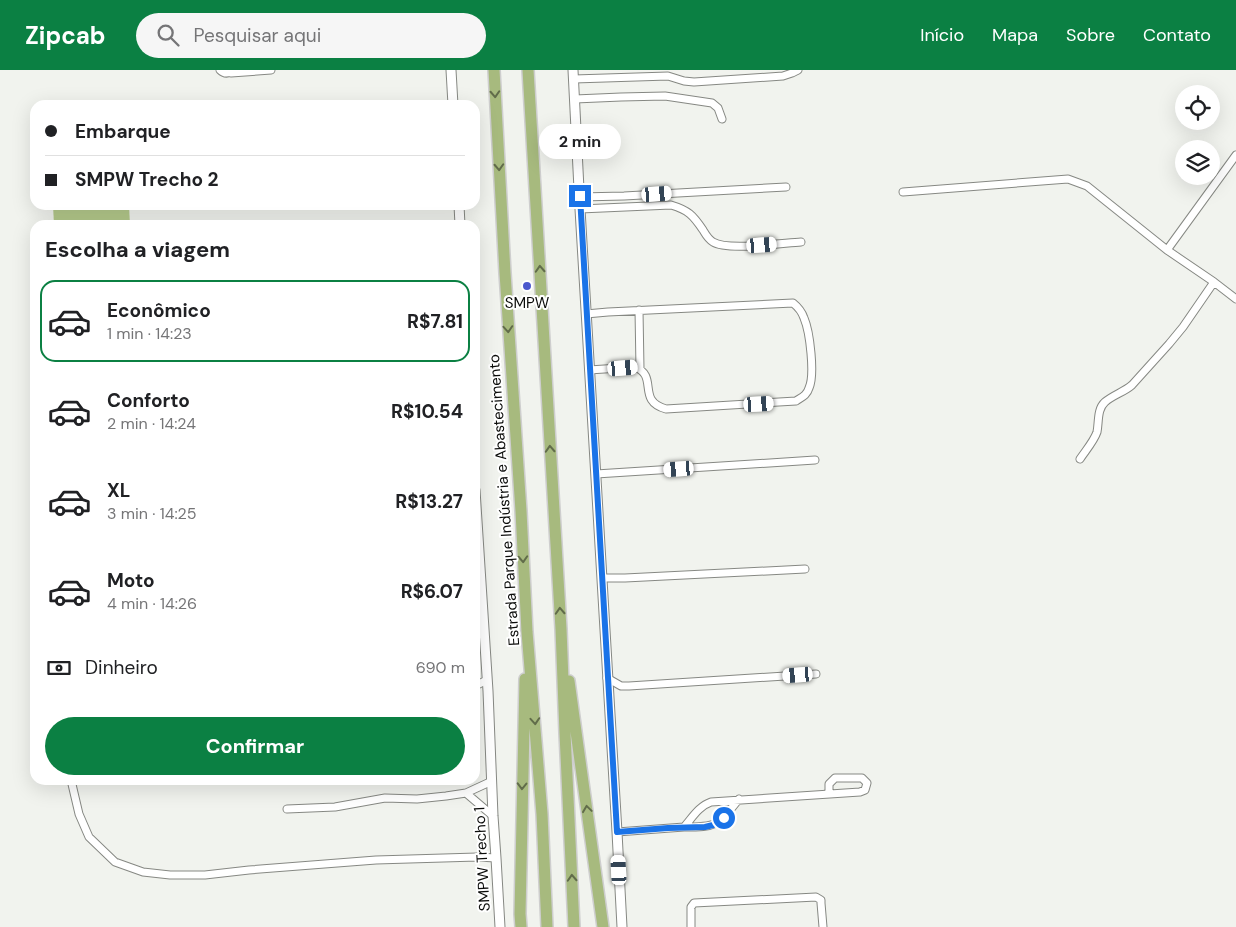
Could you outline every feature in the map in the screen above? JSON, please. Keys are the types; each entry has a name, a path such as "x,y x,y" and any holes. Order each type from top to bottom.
{"highway":[{"name":"Estrada Parque Indústria e Abastecimento","path":"494,70 521,511 526,632 541,805 547,927"},
{"path":"528,70 561,630 574,927"},
{"path":"561,630 603,927"},
{"path":"520,927 526,632"}],"street":[{"path":"220,70 225,73 232,71 271,70"},
{"path":"451,70 453,100"},
{"path":"622,927 573,75 668,76 694,82 783,76 798,70"},
{"path":"575,99 665,96 712,102 718,108 722,119"},
{"path":"1167,250 1236,155"},
{"path":"903,192 1068,179 1087,186 1167,250 1236,299"},
{"path":"580,196 624,196 786,188"},
{"path":"580,209 671,205 684,209 692,216 708,238 713,243 719,245 743,246 801,242"},
{"path":"1080,459 1096,433 1101,407 1104,402 1132,385 1183,327 1214,282"},
{"path":"586,314 793,302 805,319 812,353 810,386 806,395 796,401 666,409 658,407 650,398 647,379 640,368 590,370"},
{"path":"639,310 640,368"},
{"path":"596,474 815,460"},
{"path":"602,578 805,569"},
{"name":"SMPW Trecho 1","path":"480,596 488,680 493,816 500,927"},
{"path":"608,694 621,686 816,674"},
{"path":"607,678 621,686"},
{"path":"480,684 488,680"},
{"path":"480,689 488,691"},
{"path":"684,827 706,804 740,799 829,794 860,792 865,790 867,783 862,778 835,778 830,784 829,794"},
{"path":"286,809 335,806 385,798 417,799 446,796 466,793 492,781"},
{"path":"71,785 79,814 89,837 115,862 143,872 170,875 205,875 376,860 496,858"},
{"path":"466,793 493,816"},
{"path":"617,832 713,825 719,822 740,799"},
{"path":"691,927 691,907 694,904 816,897 819,898 821,903 823,927"}],"green space":[{"path":"53,210 129,210 130,220 54,220"}],"place":[{"name":"SMPW","path":"527,286"}],"route":[{"path":"580,196 617,832 705,827 713,825 724,818"}]}
